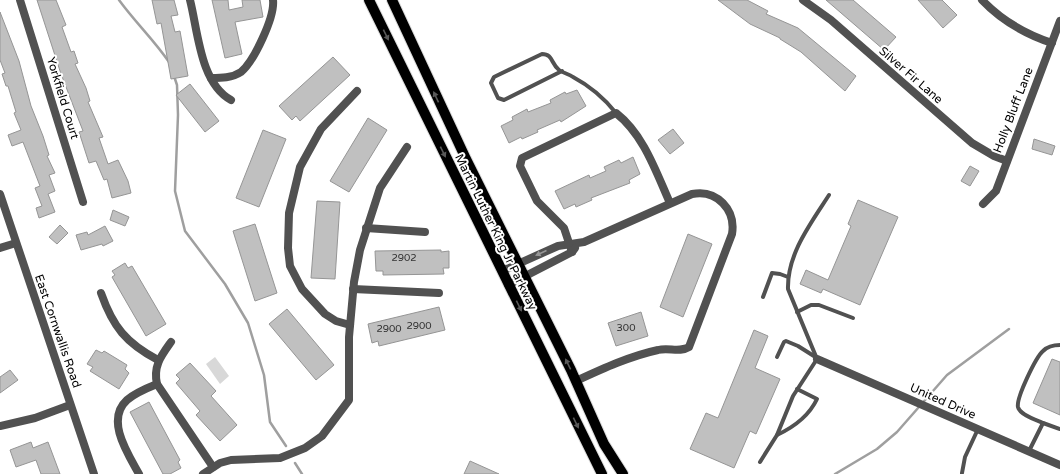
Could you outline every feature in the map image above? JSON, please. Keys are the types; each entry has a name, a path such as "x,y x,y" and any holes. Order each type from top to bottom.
{"main road":[{"name":"Martin Luther King Jr Parkway","path":"369,0 602,474"},
{"name":"Martin Luther King Jr Parkway","path":"392,0 456,139 576,381 604,444 623,474"}],"street":[{"name":"Yorkfield Court","path":"20,0 83,202"},
{"path":"190,0 202,56 211,78 221,93 231,100"},
{"path":"211,78 225,78 240,73 248,63 270,20 273,0"},
{"name":"Silver Fir Lane","path":"803,0 832,20 972,143 994,156 1007,161"},
{"path":"982,0 1009,23 1037,38 1052,43"},
{"name":"Holly Bluff Lane","path":"983,204 996,191 1060,21"},
{"path":"350,325 336,321 324,314 302,289 290,266 288,248 289,213 300,167 321,129 357,91"},
{"path":"572,252 564,228 537,201 520,166 520,161 522,158 616,113 632,130 649,155 670,203"},
{"path":"203,474 213,467 231,460 241,458 280,458 305,448 322,436 349,400 348,350 353,289 360,250 366,228 385,179 407,147"},
{"path":"502,271 558,246 579,244 670,203 698,193 712,196 727,206 734,227 692,343 685,350 659,350 624,361 576,381"},
{"name":"East Cornwallis Road","path":"0,194 94,474"},
{"path":"366,228 424,232"},
{"path":"0,248 16,243"},
{"path":"508,284 572,252 579,244"},
{"path":"353,289 439,293"},
{"path":"101,293 108,314 120,332 140,349 158,360"},
{"path":"171,342 158,360 155,376 157,384 213,467"},
{"name":"United Drive","path":"817,359 1060,465"},
{"path":"139,474 120,436 118,429 119,411 128,399 157,384"},
{"path":"0,426 35,418 70,405"}],"lane":[{"path":"562,71 504,100 498,98 491,83 494,77 542,54 550,56 556,66 562,71 589,87 607,102 616,113"},
{"path":"817,359 796,312 788,289 788,278 790,265 805,233 829,195"},
{"path":"763,298 772,273 780,274 788,278"},
{"path":"796,312 810,305 819,305 853,318"},
{"path":"777,358 784,342 786,341 798,346 817,359"},
{"path":"1060,345 1053,345 1040,354 1019,398 1018,406 1020,412 1060,429"},
{"path":"760,462 777,435 797,389 817,359"},
{"path":"777,435 793,427 815,404 817,399 797,389"},
{"path":"1029,451 1043,423"},
{"path":"955,474 963,474 965,457 978,429"}],"shaded area":[{"path":"215,357 229,376 220,384 206,364"}],"building":[{"path":"37,0 56,0 66,25 62,27 71,52 74,51 78,63 75,64 86,88 90,101 88,102 103,137 99,138 108,164 118,160 128,181 131,193 112,198 107,179 104,180 96,161 89,163 79,132 83,131 61,74"},
{"path":"152,0 174,0 178,15 171,16 175,32 180,31 188,76 171,79 161,23 157,24"},
{"path":"212,0 228,0 229,10 243,7 242,0 260,0 263,17 235,22 242,54 225,58"},
{"path":"718,0 747,0 768,11 766,14 798,28 856,76 845,91 801,52 780,38 750,24"},
{"path":"826,0 853,0 896,37 884,50"},
{"path":"918,0 942,0 957,15 943,28"},
{"path":"0,12 19,61 31,106 49,155 47,156 55,173 49,175 55,191 48,194 55,212 39,218 36,208 42,206 35,188 40,186 23,142 12,146 8,135 21,130 14,113 16,112 8,86 6,86 2,74 5,73 0,60"},
{"path":"333,57 350,75 300,121 296,116 292,120 279,106"},
{"path":"190,84 219,121 205,132 176,95"},
{"path":"577,90 586,106 561,122 560,120 537,130 538,132 522,139 521,137 509,143 501,126 513,120 512,117 527,109 528,112 551,103 550,100 565,92 566,94"},
{"path":"368,118 387,130 349,192 330,181"},
{"path":"673,129 684,143 670,154 658,140"},
{"path":"263,130 286,139 259,207 236,198"},
{"path":"1034,139 1055,146 1052,155 1032,149"},
{"path":"633,157 640,174 629,180 630,183 591,198 592,200 576,207 575,204 564,209 555,191 589,175 590,178 606,171 604,167 619,160 621,163"},
{"path":"970,166 979,171 970,186 961,181"},
{"path":"858,200 898,217 860,305 823,289 821,293 800,284 806,270 828,280 851,226 848,224"},
{"path":"317,201 340,202 335,279 311,278"},
{"path":"113,210 129,217 125,226 110,220"},
{"path":"255,224 277,293 255,301 233,231"},
{"path":"60,225 68,233 57,244 49,237"},
{"path":"105,226 113,241 103,246 102,244 81,250 76,235 87,232 88,235"},
{"path":"688,234 712,244 683,317 660,307"},
{"path":"441,250 441,252 449,251 449,268 443,268 444,274 383,275 383,271 376,271 375,251"},
{"path":"125,263 128,268 132,266 166,324 146,336 112,277 115,275 112,271"},
{"path":"439,307 445,330 379,346 378,341 372,343 368,324"},
{"path":"287,309 334,365 316,380 269,324"},
{"path":"641,312 648,336 616,346 608,323"},
{"path":"754,330 768,336 755,368 780,379 756,434 750,431 734,468 690,449 706,413 718,418"},
{"path":"96,350 102,353 104,351 127,365 125,369 129,373 119,389 90,371 93,367 87,364"},
{"path":"1052,359 1060,362 1060,415 1033,403"},
{"path":"190,363 216,391 211,396 237,425 220,441 196,415 200,411 176,383 180,379 176,375"},
{"path":"10,370 18,380 0,393 0,377"},
{"path":"149,402 180,460 178,462 181,468 170,474 163,474 130,412"},
{"path":"31,442 33,448 48,442 60,474 41,474 36,460 16,467 10,450"},
{"path":"470,461 499,474 464,474"}],"waterway":[{"path":"119,0 169,62"},
{"path":"174,76 177,85 178,115 175,191 185,231 225,284 248,323 264,375 270,422 286,446"},
{"path":"835,474 877,449 897,432 947,375 1009,329"},
{"path":"295,463 302,474"}]}
